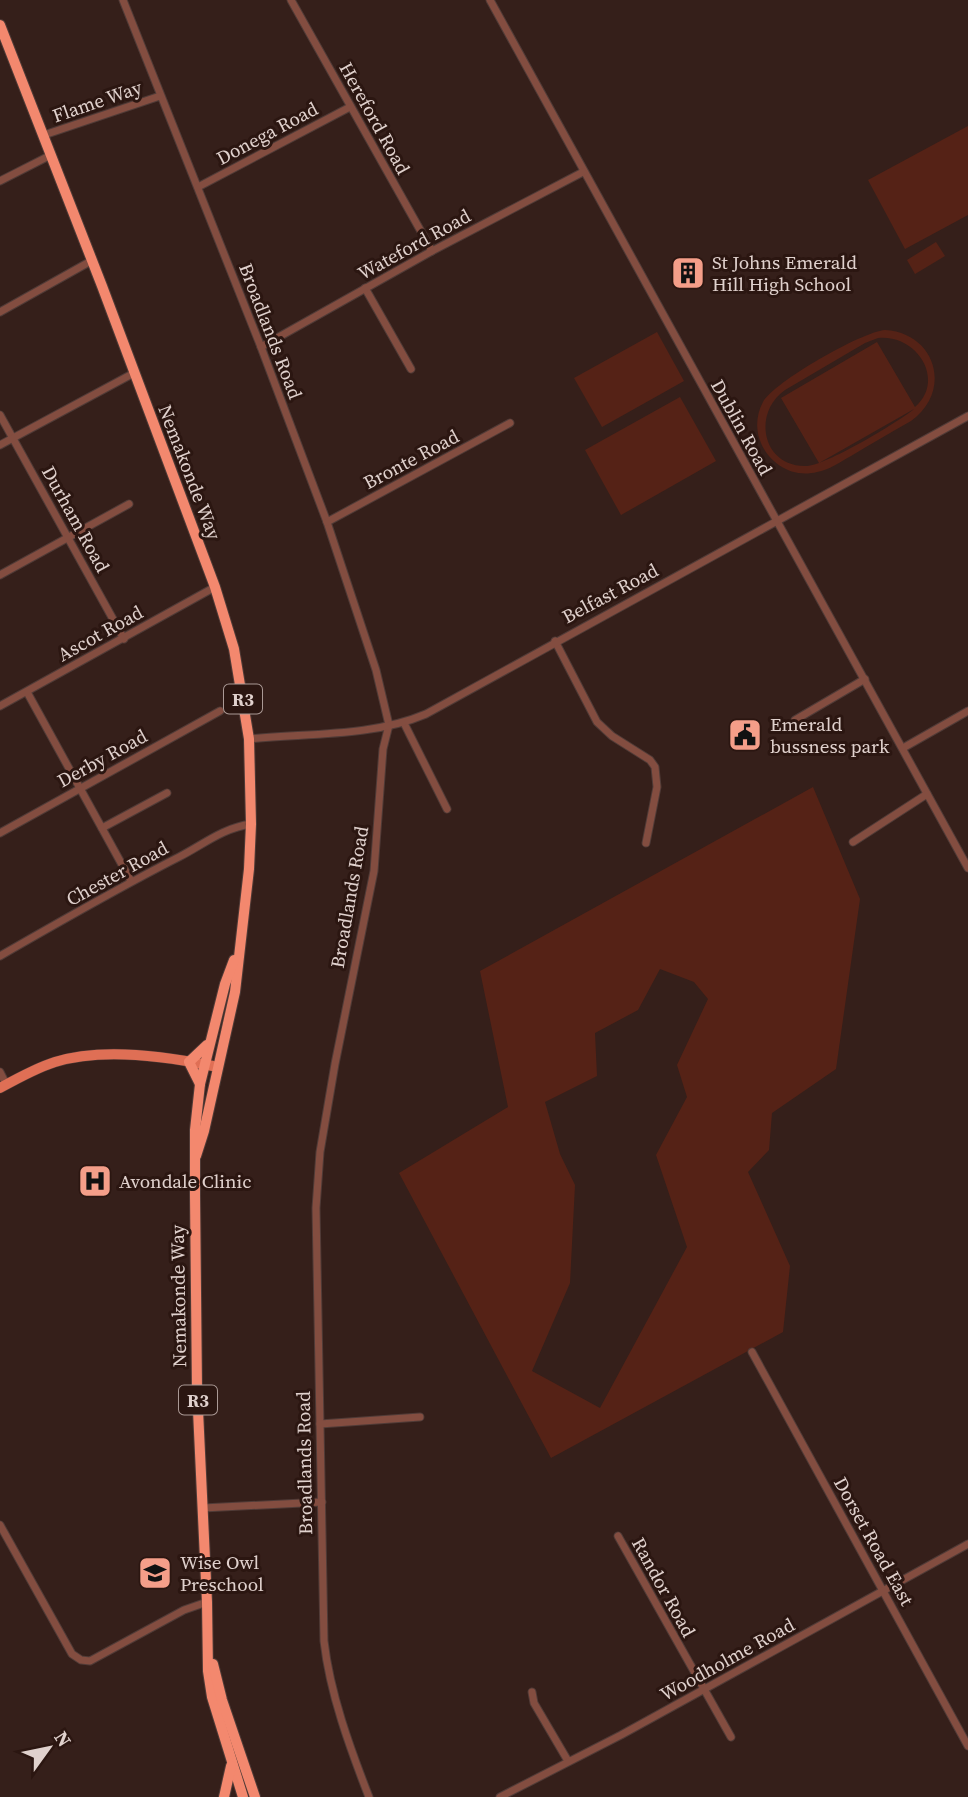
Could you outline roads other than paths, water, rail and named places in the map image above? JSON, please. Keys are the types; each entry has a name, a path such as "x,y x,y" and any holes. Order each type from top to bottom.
{"highway":[{"name":"Nemakonde Way","path":"0,25 215,587 234,649 249,738 249,869 234,992 196,1156"},
{"name":"Nemakonde Way","path":"238,951 225,984 204,1064 195,1130 197,1389 209,1684 231,1764 250,1797"},
{"path":"200,1084 189,1062 209,1044"},
{"name":"Nemakonde Way","path":"208,1645 250,1797"},
{"path":"224,1797 231,1764"}],"main road":[{"path":"3,1086 56,1062 85,1056 129,1055 218,1067"}],"street":[{"name":"Broadlands Road","path":"123,0 261,347 327,522 376,670 389,725 383,749 374,871 320,1152 315,1257 326,1660 355,1761 369,1797"},
{"name":"Hereford Road","path":"291,0 432,251"},
{"name":"Dublin Road","path":"490,0 968,868"},
{"name":"Flame Way","path":"44,135 160,96"},
{"name":"Donega Road","path":"198,187 350,107"},
{"path":"0,181 51,155"},
{"name":"Wateford Road","path":"261,347 432,251 583,172"},
{"path":"0,312 91,261"},
{"path":"365,288 411,369"},
{"path":"0,445 134,373"},
{"name":"Durham Road","path":"0,415 124,639"},
{"name":"Belfast Road","path":"249,738 368,729 404,723 426,714 968,416"},
{"name":"Bronte Road","path":"327,522 510,423"},
{"path":"0,575 129,504"},
{"name":"Ascot Road","path":"0,706 215,587"},
{"path":"555,641 597,722 611,736 650,760 655,767 657,787 646,843"},
{"path":"794,720 865,679"},
{"path":"27,692 131,881"},
{"name":"Derby Road","path":"0,833 220,711"},
{"path":"903,748 968,711"},
{"path":"404,723 447,809"},
{"path":"102,828 167,793"},
{"path":"853,842 927,794"},
{"name":"Chester Road","path":"0,956 131,881 211,840 224,830 251,824"},
{"path":"0,1072 3,1086"},
{"name":"Dorset Road East","path":"752,1352 968,1746"},
{"path":"320,1424 420,1417"},
{"path":"203,1508 322,1502"},
{"path":"0,1525 72,1654 81,1660 90,1661 184,1610 207,1602"},
{"name":"Randor Road","path":"618,1536 730,1737"},
{"name":"Woodholme Road","path":"500,1797 514,1794 568,1761 968,1544"},
{"path":"532,1692 534,1703 568,1761"}],"place":[{"name":"St Johns Emerald Hill High School","path":"688,273"},
{"name":"Emerald bussness park","path":"745,735"},
{"name":"Avondale Clinic","path":"95,1181"},
{"name":"Wise Owl Preschool","path":"155,1573"}]}
